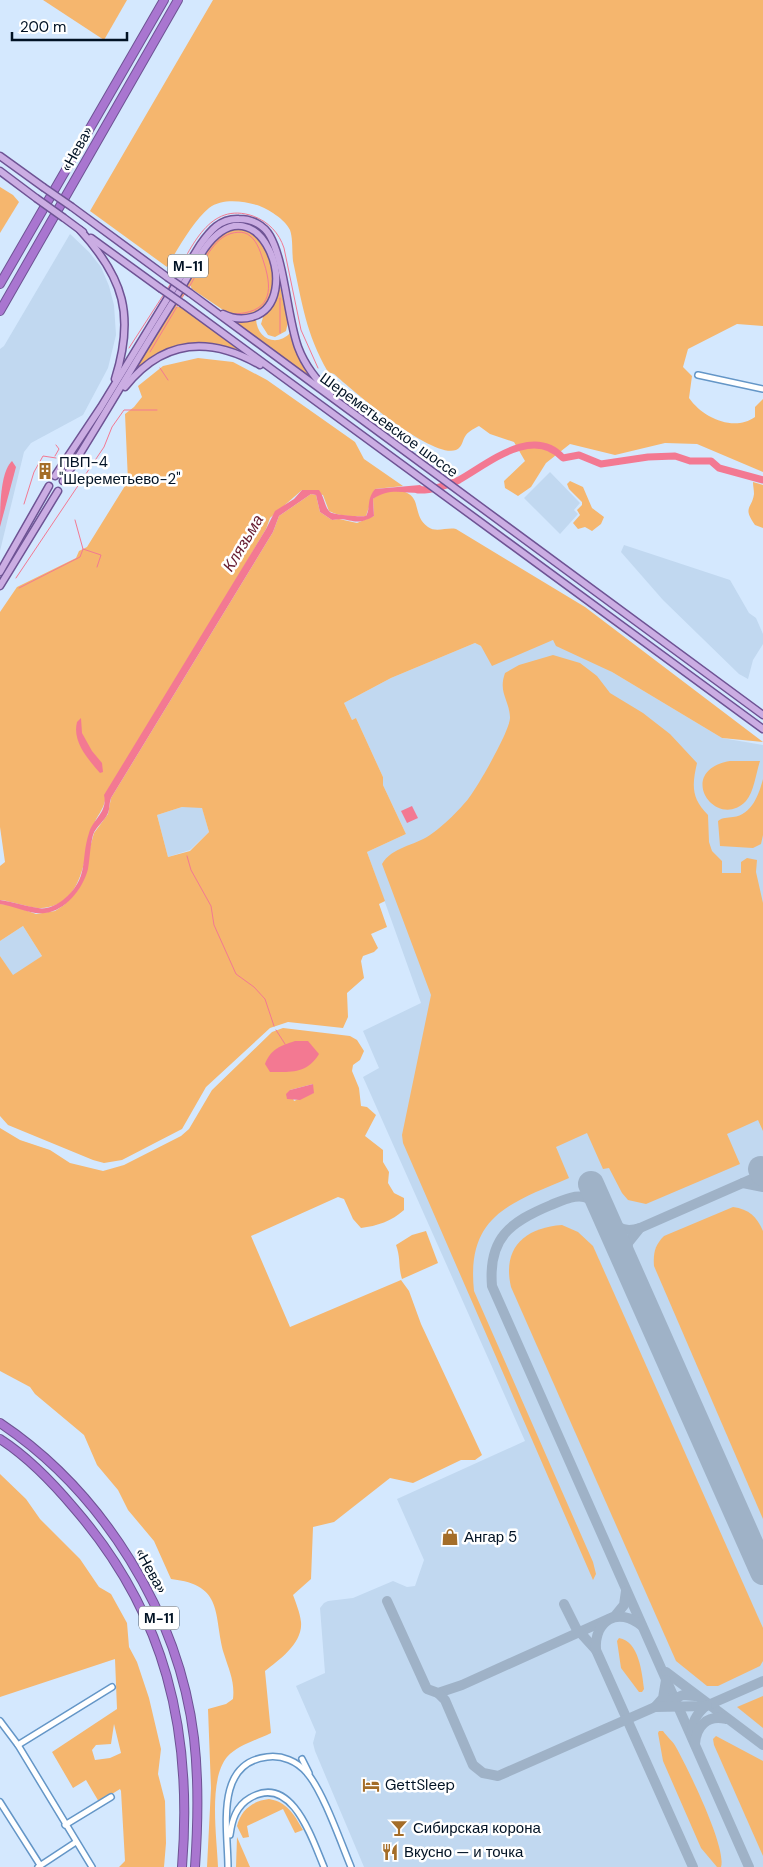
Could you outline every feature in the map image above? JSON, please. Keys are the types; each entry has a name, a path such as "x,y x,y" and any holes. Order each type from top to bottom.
{"highway":[{"name":"«Нева»","path":"0,284 164,0"},
{"name":"«Нева»","path":"0,311 178,0"},
{"name":"«Нева»","path":"0,1423 43,1457 71,1485 101,1520 122,1548 154,1604 178,1665 194,1737 198,1777 198,1825 195,1867"},
{"name":"«Нева»","path":"0,1439 61,1492 90,1526 124,1576 152,1635 165,1668 181,1738 185,1778 182,1867"}],"main road":[{"name":"Шереметьевское шоссе","path":"0,156 190,293 703,672 762,712"},
{"name":"Шереметьевское шоссе","path":"0,172 763,729"},
{"name":"М-11","path":"55,476 112,390 208,234 225,221 240,219 260,225 270,235 277,255 298,348 307,366 337,403"},
{"name":"М-11","path":"63,481 213,238 220,231 232,226 252,229 262,237 271,256 276,278 274,299 265,311 248,319 229,317 208,307"},
{"name":"М-11","path":"80,230 110,267 123,298 125,336 123,351 112,390"},
{"name":"М-11","path":"115,399 131,379 150,362 168,352 191,346 203,345 230,350 281,377"},
{"path":"0,572 49,486"},
{"path":"0,591 2,583 58,491"}],"street":[{"path":"698,375 763,389"},
{"path":"697,682 694,677 696,672 703,672"},
{"path":"18,1745 112,1687"},
{"path":"0,1721 2,1728 18,1745 92,1867"},
{"path":"228,1867 227,1806 229,1788 242,1768 263,1757 275,1756 292,1761 302,1768 314,1783"},
{"path":"302,1759 351,1867"},
{"path":"228,1858 232,1822 239,1807 252,1797 273,1794 283,1797 295,1807 304,1820 324,1867"},
{"path":"65,1825 110,1797"},
{"path":"0,1802 39,1866 76,1842"}],"shaded area":[{"path":"43,0 127,0 104,40"},
{"path":"213,0 763,0 763,326 737,324 688,349 683,367 692,376 689,398 702,412 719,421 738,423 755,417 755,407 763,399 763,472 697,444 665,443 615,455 570,444 546,463 531,487 518,496 505,488 504,481 525,461 514,442 490,434 479,426 467,434 460,447 456,450 445,450 429,444 393,422 334,374 328,372 315,345 302,305 293,261 290,230 276,215 257,205 245,202 233,201 214,205 203,213 192,227 167,267 90,211"},
{"path":"0,187 13,195 19,202 0,233"},
{"path":"239,228 255,236 270,258 274,285 266,307 246,317 229,314 192,289 190,285 176,307 181,307 239,350 210,344 182,345 156,355 132,373 206,251 222,233"},
{"path":"70,234 89,252 101,267 114,305 116,335 108,368 83,415 31,443 24,452 0,551 0,349 4,346"},
{"path":"278,277 288,322 286,331 275,337 268,335 261,324 264,314 278,297"},
{"path":"256,319 260,332 269,339 280,340 291,332 300,358 315,382 231,321 246,322"},
{"path":"198,358 233,362 267,380 355,442 364,459 403,486 375,489 366,516 347,516 333,513 329,511 323,495 302,490 270,518 266,529 105,801 94,824 80,877 74,889 66,898 55,905 41,908 0,900 0,866 5,862 0,827 0,612 17,587 76,558 79,551 87,547 128,481 125,414 142,397 138,386 163,366"},
{"path":"12,461 16,467 0,527 3,482 8,466"},
{"path":"550,472 580,503 574,510 578,514 560,534 524,498"},
{"path":"570,481 583,487 592,508 604,517 601,524 592,531 585,527 578,529 573,523 580,515 577,510 582,505 582,502 569,489 567,484"},
{"path":"753,482 763,485 763,528 755,525 748,511 754,494"},
{"path":"420,485 430,492 394,492 380,495 373,499 374,516 362,521 332,520 320,512 316,495 311,494 279,516 273,532 111,798 107,816 93,835 86,877 72,898 59,908 45,913 34,913 0,904 0,900 38,908 48,908 63,900 72,892 81,876 86,843 91,828 104,806 104,795 266,529 275,511 294,499 302,490 319,490 330,512 347,516 366,516 370,497 375,489"},
{"path":"398,490 406,492 415,500 423,522 431,529 456,529 585,607 763,742 722,738 612,672 556,646 553,640 492,666 481,646 475,643 391,678 344,703 352,720 356,718 383,777 383,785 406,834 367,852 385,901 379,904 387,927 371,934 378,948 374,952 363,956 361,961 364,978 347,993 348,1017 343,1028 288,1022 270,1028 206,1087 182,1129 122,1160 104,1163 93,1160 8,1125 0,1116 0,956 13,975 42,956 23,926 0,941 0,904 11,905 36,914 55,911 64,905 78,890 94,833 108,814 111,798 273,532 279,516 311,494 316,495 320,512 332,520 339,519 357,523 374,516 373,499 380,493","holes":["182,807 202,808 209,832 190,851 168,857 157,815"]},
{"path":"624,545 730,580 749,613 756,618 763,634 763,644 753,660 748,679 739,674 663,600 621,552"},
{"path":"553,640 612,672 722,738 763,745 763,1867 364,1867 315,1751 313,1743 316,1732 296,1686 325,1673 320,1608 324,1603 353,1598 393,1581 407,1587 415,1586 424,1560 397,1499 525,1441 363,1077 379,1068 363,1031 421,1003 367,852 406,834 383,785 383,777 356,718 352,720 344,703 391,678 475,643 481,646 537,645"},
{"path":"553,655 580,663 597,676 610,693 643,713 670,734 697,763 694,791 698,803 708,815 709,842 712,851 722,861 722,873 741,873 741,862 747,858 757,860 756,872 763,903 763,1131 758,1120 727,1134 740,1164 646,1204 628,1200 622,1193 609,1168 603,1169 587,1133 556,1147 569,1178 511,1205 497,1215 485,1228 477,1245 473,1265 474,1291 593,1562 596,1574 593,1580 403,1143 402,1135 431,995 382,864 391,854 424,839 440,827 452,817 475,789 494,756 509,723 509,711 503,691 505,673 519,665"},
{"path":"81,718 82,733 92,751 102,763 103,772 100,773 95,768 79,743 76,729 77,722"},
{"path":"730,761 760,761 753,788 746,801 734,809 723,809 713,805 706,796 703,786 705,776 713,767"},
{"path":"763,779 763,835 761,844 753,848 720,846 718,821 723,818 740,815 750,808 757,797"},
{"path":"412,806 418,818 407,823 401,811"},
{"path":"182,807 202,807 209,832 190,850 168,857 157,815"},
{"path":"23,926 42,956 13,976 0,956 0,941"},
{"path":"283,1028 350,1036 357,1040 364,1051 360,1060 353,1065 352,1071 359,1088 361,1106 367,1107 376,1115 365,1136 383,1150 383,1162 389,1172 388,1183 394,1193 404,1198 404,1210 389,1220 373,1226 361,1228 353,1219 344,1199 338,1197 251,1236 290,1327 401,1280 409,1291 421,1324 482,1455 475,1460 461,1460 413,1483 390,1478 334,1522 313,1527 311,1579 293,1595 299,1612 301,1630 289,1650 265,1671 271,1733 231,1753 221,1767 217,1780 215,1810 218,1867 207,1867 211,1788 208,1709 226,1704 233,1699 230,1671 224,1654 214,1604 209,1595 201,1588 188,1582 171,1579 154,1541 128,1510 118,1490 97,1465 84,1435 35,1394 30,1387 0,1371 0,1128 20,1140 50,1150 70,1163 103,1171 124,1165 181,1136 189,1129 212,1090 272,1032","holes":["313,1084 313,1093 294,1101 290,1090"]},
{"path":"295,1041 308,1041 319,1054 314,1061 304,1068 292,1072 270,1072 265,1064 273,1051"},
{"path":"313,1084 314,1093 300,1100 287,1099 286,1094 290,1090"},
{"path":"733,1207 752,1214 763,1231 763,1519 654,1266 655,1250 664,1236"},
{"path":"562,1225 578,1232 593,1246 763,1628 763,1661 760,1666 718,1686 707,1686 676,1661 511,1287 510,1261 513,1251 519,1242 537,1230"},
{"path":"426,1231 438,1263 402,1279 396,1245 412,1235"},
{"path":"0,1474 26,1499 40,1519 80,1559 99,1587 111,1594 127,1623 129,1647 137,1662 149,1698 161,1749 158,1774 165,1801 166,1843 164,1867 119,1867 125,1861 120,1789 99,1802 86,1780 73,1788 52,1752 117,1709 115,1659 0,1697","holes":["114,1724 121,1753 110,1758 95,1760 92,1750 96,1745 111,1744"]},
{"path":"619,1638 626,1640 635,1651 642,1675 644,1689 642,1692 639,1692 621,1668 617,1641"},
{"path":"763,1696 763,1728 737,1707"},
{"path":"659,1731 663,1731 676,1746 697,1790 718,1843 721,1867 717,1867 701,1848 663,1761"},
{"path":"716,1736 763,1761 763,1856 714,1745 713,1739"},
{"path":"269,1799 285,1806 303,1830 295,1833 283,1809 247,1826 249,1837 243,1838 237,1826 241,1815 252,1804"},
{"path":"237,1837 250,1867 236,1867"}],"waterway":[{"path":"174,278 195,241 213,221 225,215 238,213 253,216 264,221 276,233 284,248 301,330 318,368"},
{"path":"188,289 209,253 219,240 234,233 241,232 247,234 255,241 260,252 267,274 268,292 266,300 261,306 245,313 233,314"},
{"path":"166,291 171,283"},
{"path":"181,299 186,292"},
{"path":"129,348 164,294"},
{"path":"280,298 280,333"},
{"path":"150,352 178,305"},
{"path":"160,368 168,380"},
{"path":"16,578 104,447 112,427 124,410 157,410"},
{"path":"55,456 59,449 56,445"},
{"name":"Клязьма","path":"418,490 433,489 450,484 511,450 538,445 551,449 563,458 579,455 601,464 648,457 675,456 690,461 711,461 719,468 763,480"},
{"path":"24,504 34,472 43,456 56,458"},
{"path":"19,588 80,557 83,549 75,520"},
{"path":"83,549 101,555 97,567"},
{"path":"187,856 191,870 211,906 214,925 236,974 254,987 265,999 274,1026"},
{"path":"276,1030 285,1044"}],"taxiway":[{"path":"626,1263 628,1243 640,1228 763,1174"},
{"path":"743,1183 763,1187"},
{"path":"640,1228 629,1230 621,1228 614,1224 598,1205 584,1197 563,1200 524,1218 513,1225 505,1234 498,1244 494,1255 492,1286 749,1867"},
{"path":"387,1601 427,1689 438,1693 462,1685 615,1616 624,1605 626,1591"},
{"path":"564,1604 576,1628 596,1650 693,1867"},
{"path":"596,1650 596,1640 599,1631 609,1619 624,1617 642,1626"},
{"path":"666,1672 763,1745"},
{"path":"666,1680 663,1698 655,1707 683,1695 695,1696"},
{"path":"438,1693 445,1700 473,1765 483,1773 498,1776 655,1707 706,1706 763,1681"},
{"path":"692,1737 692,1727 695,1719 707,1705"},
{"path":"695,1744 700,1727 704,1723 713,1718 726,1719"}],"runway":[{"path":"761,1169 763,1173"},
{"path":"591,1184 763,1572"}],"place":[{"name":"ПВП-4 \"Шереметьево-2\"","path":"45,471"},
{"name":"Ангар 5","path":"450,1537"},
{"name":"GettSleep","path":"371,1785"},
{"name":"Сибирская корона","path":"399,1828"},
{"name":"Вкусно — и точка","path":"390,1852"}]}
